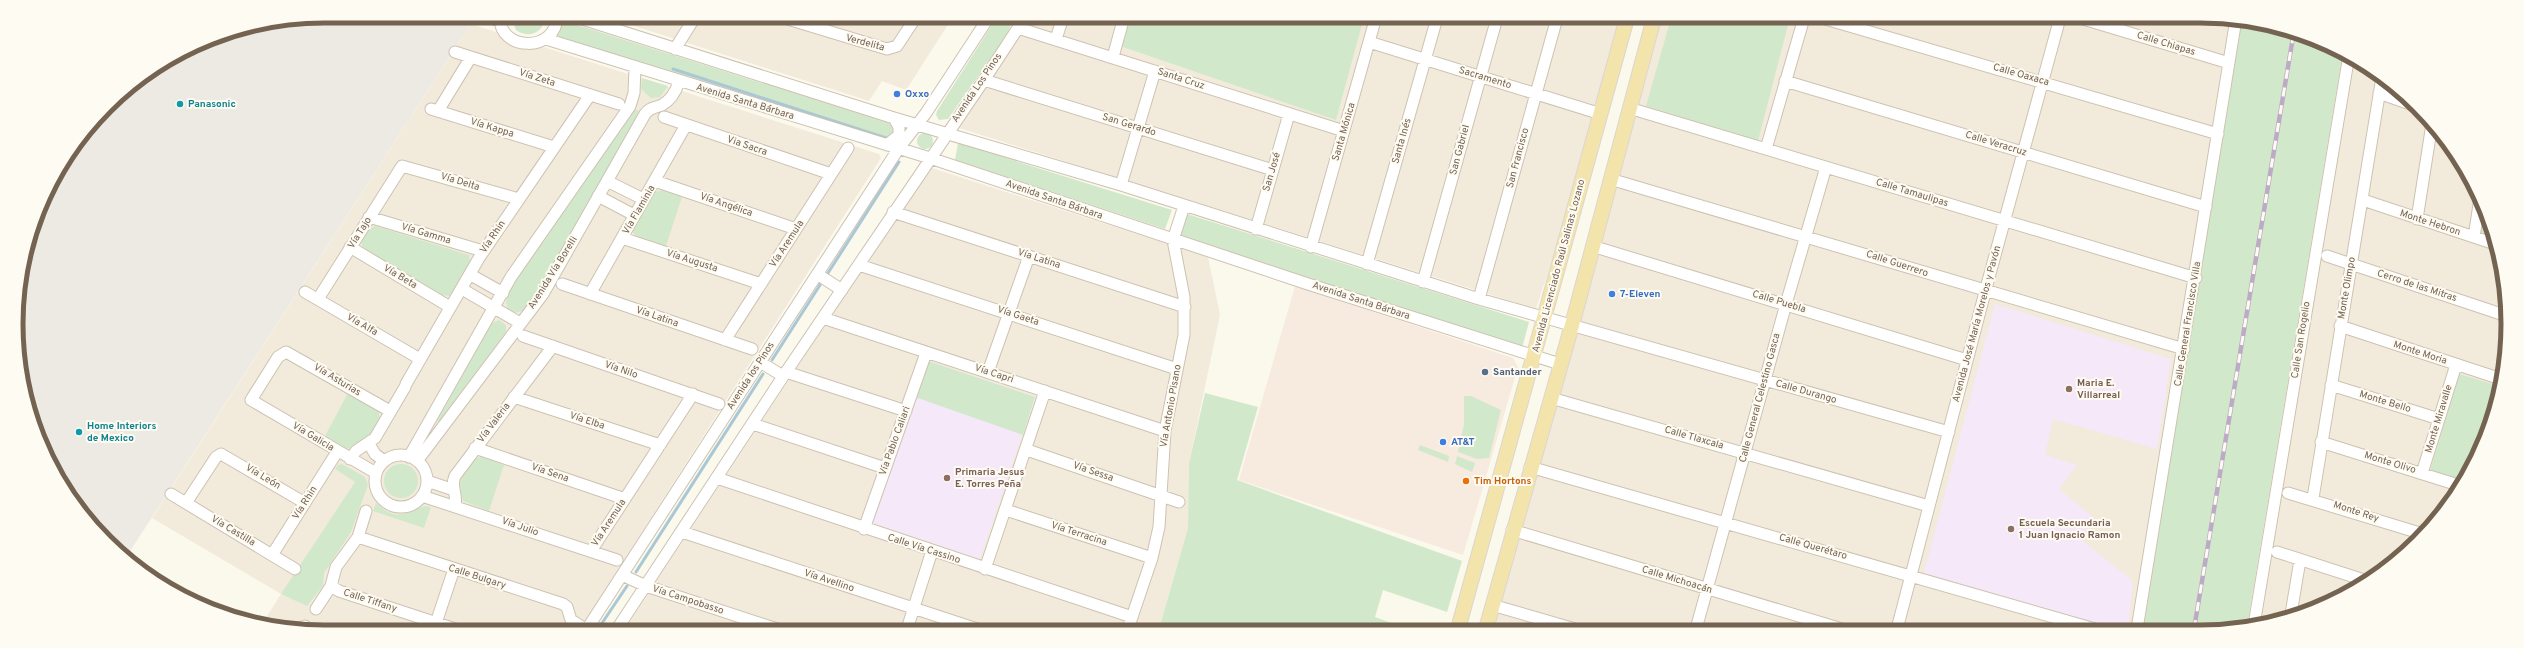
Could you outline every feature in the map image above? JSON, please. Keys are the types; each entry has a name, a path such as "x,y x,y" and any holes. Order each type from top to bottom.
{"main road":[{"name":"Avenida Licenciado Raúl Salinas Lozano","path":"1459,625 1546,317 1626,23"},
{"path":"1487,625 1512,530 1572,325 1653,23"}],"street":[{"path":"502,23 507,34 521,44 538,43 546,39 555,27 556,23"},
{"path":"594,23 946,134 1121,185 1423,282 1546,317"},
{"path":"675,49 691,23"},
{"name":"Verdelita","path":"800,23 877,48 893,48 901,42 912,23"},
{"path":"917,125 985,23"},
{"name":"Avenida Los Pinos","path":"930,158 984,80 1020,23"},
{"path":"1056,40 1062,23"},
{"path":"1113,57 1122,23"},
{"name":"Santa Mónica","path":"1311,247 1375,23"},
{"name":"Santa Inés","path":"1367,264 1436,23"},
{"name":"San Gabriel","path":"1423,282 1496,23"},
{"name":"San Francisco","path":"1479,299 1556,23"},
{"path":"1766,149 1802,23"},
{"name":"Calle Oaxaca","path":"1855,23 2043,82 2218,134"},
{"name":"Avenida José María Morelos y Pavón","path":"1898,625 2004,220 2059,23"},
{"name":"Calle Chiapas","path":"2097,23 2229,63"},
{"name":"Calle General Francisco Villa","path":"2138,625 2196,278 2235,26"},
{"name":"Santa Cruz","path":"1018,28 1344,131"},
{"name":"Avenida Santa Bárbara","path":"546,39 679,82 899,148 1173,240 1534,357 1560,364"},
{"name":"Sacramento","path":"1369,42 1601,114"},
{"name":"Vía Zeta","path":"455,52 619,104"},
{"name":"Vía Kappa","path":"472,57 434,110 554,147"},
{"name":"Calle San Rogelio","path":"2255,620 2348,62"},
{"path":"413,459 422,433 503,293 633,100 635,67"},
{"path":"1121,185 1137,127 1155,71"},
{"name":"San Gerardo","path":"984,80 1273,170"},
{"name":"Calle Veracruz","path":"1785,81 2206,207"},
{"path":"633,100 649,110 670,99 679,82"},
{"name":"Monte Olimpo","path":"2313,498 2340,326 2363,200 2381,83"},
{"path":"2379,93 2401,101"},
{"name":"Vía Rhin","path":"350,459 356,450 369,444 375,438 483,251 590,95"},
{"name":"Calle Tamaulipas","path":"1629,108 2196,278"},
{"name":"Avenida Vía Borelli","path":"413,459 432,440 543,294 598,196 649,110"},
{"name":"San José","path":"1256,229 1289,114"},
{"name":"Via Sacra","path":"664,117 831,174"},
{"path":"887,145 899,134 899,127 894,118"},
{"name":"Vía Flaminia","path":"590,294 642,199 655,182 686,125"},
{"name":"Avenida los Pinos","path":"589,625 899,148 917,125"},
{"path":"2417,219 2431,132"},
{"name":"Vía Aremula","path":"725,340 848,148"},
{"path":"620,625 753,424 784,374 930,158"},
{"name":"Vía Delta","path":"402,166 519,200"},
{"name":"Vía Tajo","path":"318,299 402,166"},
{"name":"Calle General Celestino Gasca","path":"1697,625 1746,452 1764,380 1826,167"},
{"name":"Calle Guerrero","path":"1610,179 1806,235 1985,292 2184,349"},
{"path":"607,181 642,199"},
{"name":"Vía Angélica","path":"655,182 796,229"},
{"path":"598,196 634,215"},
{"name":"Monte Hebron","path":"2363,200 2490,242"},
{"name":"Vía Antonio Pisano","path":"1129,625 1152,558 1159,527 1164,431 1184,335 1185,307 1173,240 1184,206"},
{"path":"2474,237 2478,210"},
{"name":"Vía Latina","path":"893,212 1185,307"},
{"name":"Vía Gamma","path":"370,217 483,251"},
{"name":"Vía Augusta","path":"622,238 761,284"},
{"name":"Calle Puebla","path":"1592,246 1967,360"},
{"name":"Vía Beta","path":"350,247 450,307"},
{"path":"988,372 1010,314 1029,256"},
{"name":"Cerro de las Mitras","path":"2327,256 2500,314"},
{"name":"Vía Gaeta","path":"859,265 1177,369"},
{"path":"471,274 503,293"},
{"path":"817,274 842,290"},
{"name":"Vía Latina","path":"562,284 752,349"},
{"path":"462,289 520,323"},
{"name":"Vía Alfa","path":"304,292 420,359"},
{"name":"Calle Durango","path":"1546,317 1949,432"},
{"name":"Vía Capri","path":"823,318 1164,431"},
{"name":"Monte Moria","path":"2340,326 2496,377"},
{"name":"Vía Nilo","path":"523,336 719,404"},
{"name":"Vía Valeria","path":"455,506 456,497 452,482 455,476 553,346"},
{"name":"Vía Galicia","path":"283,352 251,400 376,474"},
{"name":"Vía Asturias","path":"283,352 292,353 390,411"},
{"name":"Vía Pablo Caliari","path":"864,529 884,468 926,353"},
{"path":"760,362 784,374 906,411"},
{"name":"Monte Miravalle","path":"2422,473 2456,365"},
{"name":"Monte Bello","path":"2331,385 2439,419"},
{"path":"985,569 1027,450 1045,391"},
{"name":"Vía Aremula","path":"591,551 693,394"},
{"name":"Vía Elba","path":"514,397 660,445"},
{"name":"Calle Tlaxcala","path":"1551,398 1746,452 1929,506"},
{"path":"753,424 884,468"},
{"path":"422,433 432,440"},
{"name":"Monte Olivo","path":"2321,442 2455,484"},
{"path":"369,444 375,454 384,461"},
{"name":"Vía Sena","path":"476,448 625,499"},
{"name":"Vía Sessa","path":"1027,450 1179,502"},
{"name":"Vía Rhin","path":"272,555 337,452"},
{"name":"Vía León","path":"186,503 219,454 305,502"},
{"path":"392,457 413,459 426,474 427,481 422,496 417,502 402,507 386,502 376,490 376,474 384,461 392,457"},
{"name":"Calle Querétaro","path":"1530,467 2081,625"},
{"name":"Calle Vía Cassino","path":"717,478 864,529 1132,617"},
{"path":"427,481 454,490"},
{"name":"Monte Rey","path":"2288,492 2313,498 2417,532"},
{"name":"Vía Castilla","path":"171,494 296,569"},
{"name":"Vía Julio","path":"422,496 617,560"},
{"name":"Vía Terracina","path":"1006,510 1152,558"},
{"path":"316,609 331,586 336,567 358,537 366,511"},
{"name":"Calle Michoacán","path":"1512,530 1707,590 1828,625"},
{"name":"Vía Avellino","path":"682,532 964,625"},
{"name":"Calle Bulgary","path":"358,537 563,604 567,607 571,620 579,625"},
{"path":"908,625 932,551"},
{"path":"2277,552 2360,579"},
{"path":"2292,611 2300,560"},
{"path":"436,623 454,569"},
{"name":"Vía Campobasso","path":"622,574 646,586 765,625"},
{"name":"Calle Tiffany","path":"331,586 339,592 442,625"},
{"path":"1492,605 1561,625"}],"shaded area":[{"path":"471,23 129,553 111,537 85,507 63,474 39,421 29,383 23,324 29,265 39,227 63,173 85,141 111,111 141,85 173,63 227,39 265,29 304,24"},
{"path":"625,23 949,23 906,90 882,81 869,101"},
{"path":"1028,23 1624,23 1599,114 1536,309 959,128"},
{"path":"1647,23 2200,23 2235,26 2136,625 1488,625"},
{"path":"471,24 879,154 881,158 583,625 324,625 265,619 281,594 152,518"},
{"path":"2353,65 2383,85 2413,111 2439,141 2461,174 2470,191 2491,246 2498,285 2501,324 2495,383 2485,421 2461,474 2439,507 2413,537 2383,563 2350,585 2297,609 2261,619"},
{"path":"932,168 1208,257 1220,315 1189,463 1188,528 1160,625 628,625 927,170"},
{"path":"1295,286 1513,358 1518,367 1463,555 1239,480"},
{"path":"1995,304 2171,359 2157,449 2053,419 2045,455 2077,465 2059,489 2096,520 2079,538 2133,581 2128,625 2103,625 1924,573"},
{"name":"Primaria Jesus E. Torres Peña","path":"928,361 1035,397 980,559 870,522"}],"green space":[{"path":"514,23 544,23 535,33 526,34 516,30"},
{"path":"561,23 571,23 892,124 896,131 886,140 559,37 557,34"},
{"path":"993,23 1012,23 1007,35 948,119 939,120 936,115 937,111"},
{"path":"1127,23 1362,23 1336,120 1120,46"},
{"path":"1670,23 1788,23 1758,141 1646,106"},
{"path":"2241,26 2259,29 2297,39 2342,59 2248,621 2200,625 2144,625"},
{"path":"642,78 668,86 660,97 651,98 641,89"},
{"path":"634,110 638,110 639,115 542,286 525,309 519,312 510,310 506,302 507,297 520,274"},
{"path":"922,133 928,133 933,138 931,147 928,149 922,149 917,144 917,138"},
{"path":"958,143 1172,210 1165,229 955,160"},
{"path":"662,190 682,197 666,246 636,236 632,231 655,192"},
{"path":"1187,214 1529,322 1522,348 1180,236"},
{"path":"2481,217 2488,235 2479,232"},
{"path":"375,226 469,255 470,262 453,294 450,296 442,295 363,248 361,242 368,229"},
{"path":"499,320 506,325 506,334 440,421 437,421 491,324"},
{"path":"928,361 1035,397 1023,435 915,397"},
{"path":"2459,374 2495,385 2491,402 2478,439 2457,481 2430,471"},
{"path":"348,393 378,411 380,417 369,437 347,449 325,436"},
{"path":"1205,393 1258,407 1237,480 1462,561 1447,612 1383,590 1375,617 1397,625 1160,625 1188,528 1189,463"},
{"path":"1464,396 1471,396 1501,410 1489,458 1477,459 1458,452 1464,424"},
{"path":"1420,445 1449,456 1448,462 1418,450"},
{"path":"1457,456 1475,463 1472,472 1455,464"},
{"path":"482,457 504,465 489,511 463,501 460,487 463,473 475,458"},
{"path":"342,464 365,477 368,485 351,532 324,573 323,586 307,606 281,594 355,482 335,469 338,465"},
{"path":"404,464 413,469 417,474 417,488 413,493 408,497 398,498 394,497 385,488 384,478 385,474 394,465"},
{"path":"376,503 385,510 394,514 408,513 425,506 431,507 424,528 373,511"}],"waterway":[{"path":"673,69 889,139"},
{"path":"828,273 899,162"},
{"path":"772,360 820,285"},
{"path":"636,572 763,374"},
{"path":"601,625 627,586"}],"railway":[{"path":"2195,625 2293,38"}],"place":[{"name":"Oxxo","path":"897,94"},
{"name":"Panasonic","path":"180,104"},
{"name":"7-Eleven","path":"1612,294"},
{"name":"Santander","path":"1485,372"},
{"name":"Maria E. Villarreal","path":"2069,389"},
{"name":"Home Interiors de Mexico","path":"79,432"},
{"name":"AT&T","path":"1443,442"},
{"name":"Primaria Jesus E. Torres Peña","path":"947,478"},
{"name":"Tim Hortons","path":"1466,481"},
{"name":"Escuela Secundaria 1 Juan Ignacio Ramon","path":"2011,529"}]}
